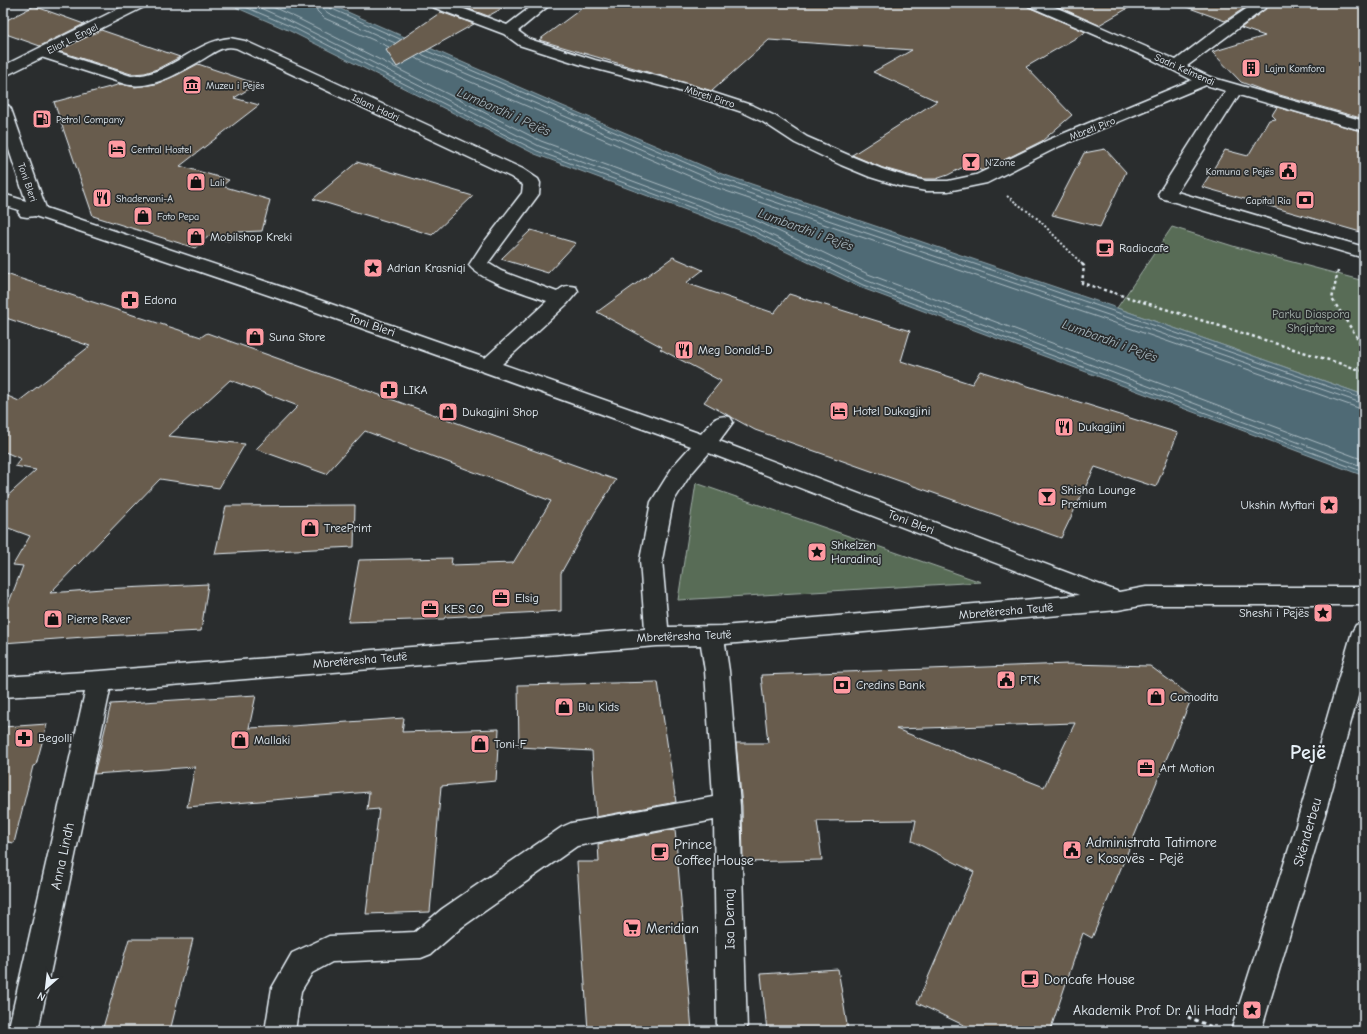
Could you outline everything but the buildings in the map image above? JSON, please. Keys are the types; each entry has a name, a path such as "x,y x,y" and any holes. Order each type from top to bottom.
{"street":[{"name":"Eliot L. Engel","path":"3,72 141,3"},
{"name":"Mbreti Pirro","path":"435,3 509,30 524,42 590,63 678,86 748,109 769,119 801,140 876,173 905,182 926,186 948,186 981,179"},
{"path":"509,30 545,3"},
{"name":"Sadri Kelmendi","path":"1034,3 1156,56 1205,80 1234,90 1364,126"},
{"path":"1176,67 1223,31 1265,3"},
{"name":"Islam Hadri","path":"43,53 130,81 139,81 164,75 220,43 230,42 240,44 517,173 532,183 530,194 488,249 478,265 495,275 565,295 488,366"},
{"name":"Mbreti Piro","path":"981,179 1054,143 1205,80"},
{"path":"1234,90 1215,117 1167,194 1289,230 1343,248 1364,253"},
{"name":"Toni Bleri","path":"3,109 38,210"},
{"name":"Toni Bleri","path":"3,199 488,366 705,443 1118,601"},
{"path":"3,215 38,210"},
{"path":"657,637 651,560 662,502 682,470 723,422"},
{"name":"Mbretëresha Teutë","path":"3,687 100,681 657,637 712,636 1118,601 1146,596 1364,596"},
{"name":"Skënderbeu","path":"1246,1031 1305,839 1364,632"},
{"name":"Isa Demaj","path":"712,636 717,671 727,806 732,1031"},
{"name":"Anna Lindh","path":"23,1031 100,681"},
{"path":"280,1031 287,988 302,963 329,949 421,945 452,918 571,835 727,806"}],"path":[{"path":"981,179 1018,202 1058,237 1084,266 1082,283 1364,371"},
{"path":"1343,248 1332,299 1364,348"},
{"path":"1188,1017 1213,1028"}],"green space":[{"name":"Parku Diaspora Shqiptare","path":"1172,227 1236,247 1364,281 1364,395 1117,308"},
{"path":"696,483 981,582 678,600"}],"water":[{"name":"Lumbardhi i Pejës","path":"226,3 327,3 722,174 1117,308 1364,395 1364,476 862,288 745,232 535,154 290,31"}],"place":[{"name":"Lajm Komfora","path":"1251,68"},
{"name":"Muzeu i Pejës","path":"192,85"},
{"name":"Petrol Company","path":"42,119"},
{"name":"Central Hostel","path":"117,149"},
{"name":"N'Zone","path":"971,162"},
{"name":"Komuna e Pejës","path":"1288,171"},
{"name":"Lali","path":"196,182"},
{"name":"Shadervani-A","path":"102,198"},
{"name":"Capital Ria","path":"1305,200"},
{"name":"Foto Pepa","path":"143,216"},
{"name":"Mobilshop Kreki","path":"196,237"},
{"name":"Radiocafe","path":"1105,248"},
{"name":"Adrian Krasniqi","path":"373,268"},
{"name":"Edona","path":"130,300"},
{"name":"Suna Store","path":"255,337"},
{"name":"Meg Donald-D","path":"684,350"},
{"name":"LIKA","path":"389,390"},
{"name":"Hotel Dukagjini","path":"839,411"},
{"name":"Dukagjini Shop","path":"448,412"},
{"name":"Dukagjini","path":"1064,427"},
{"name":"Shisha Lounge Premium","path":"1047,497"},
{"name":"Ukshin Myftari","path":"1329,505"},
{"name":"TreePrint","path":"310,528"},
{"name":"Shkelzen Haradinaj","path":"817,552"},
{"name":"Elsig","path":"501,598"},
{"name":"KES CO","path":"430,609"},
{"name":"Sheshi i Pejës","path":"1323,613"},
{"name":"Pierre Rever","path":"53,619"},
{"name":"PTK","path":"1006,680"},
{"name":"Credins Bank","path":"842,685"},
{"name":"Comodita","path":"1156,697"},
{"name":"Blu Kids","path":"564,707"},
{"name":"Begolli","path":"24,738"},
{"name":"Mallaki","path":"240,740"},
{"name":"Toni-F","path":"480,744"},
{"name":"Art Motion","path":"1146,768"},
{"name":"Administrata Tatimore e Kosovës - Pejë","path":"1072,850"},
{"name":"Prince Coffee House","path":"660,852"},
{"name":"Meridian","path":"632,928"},
{"name":"Doncafe House","path":"1030,979"},
{"name":"Akademik Prof. Dr. Ali Hadri","path":"1252,1010"}],"district":[{"name":"Pejë","path":"1308,752"}]}
